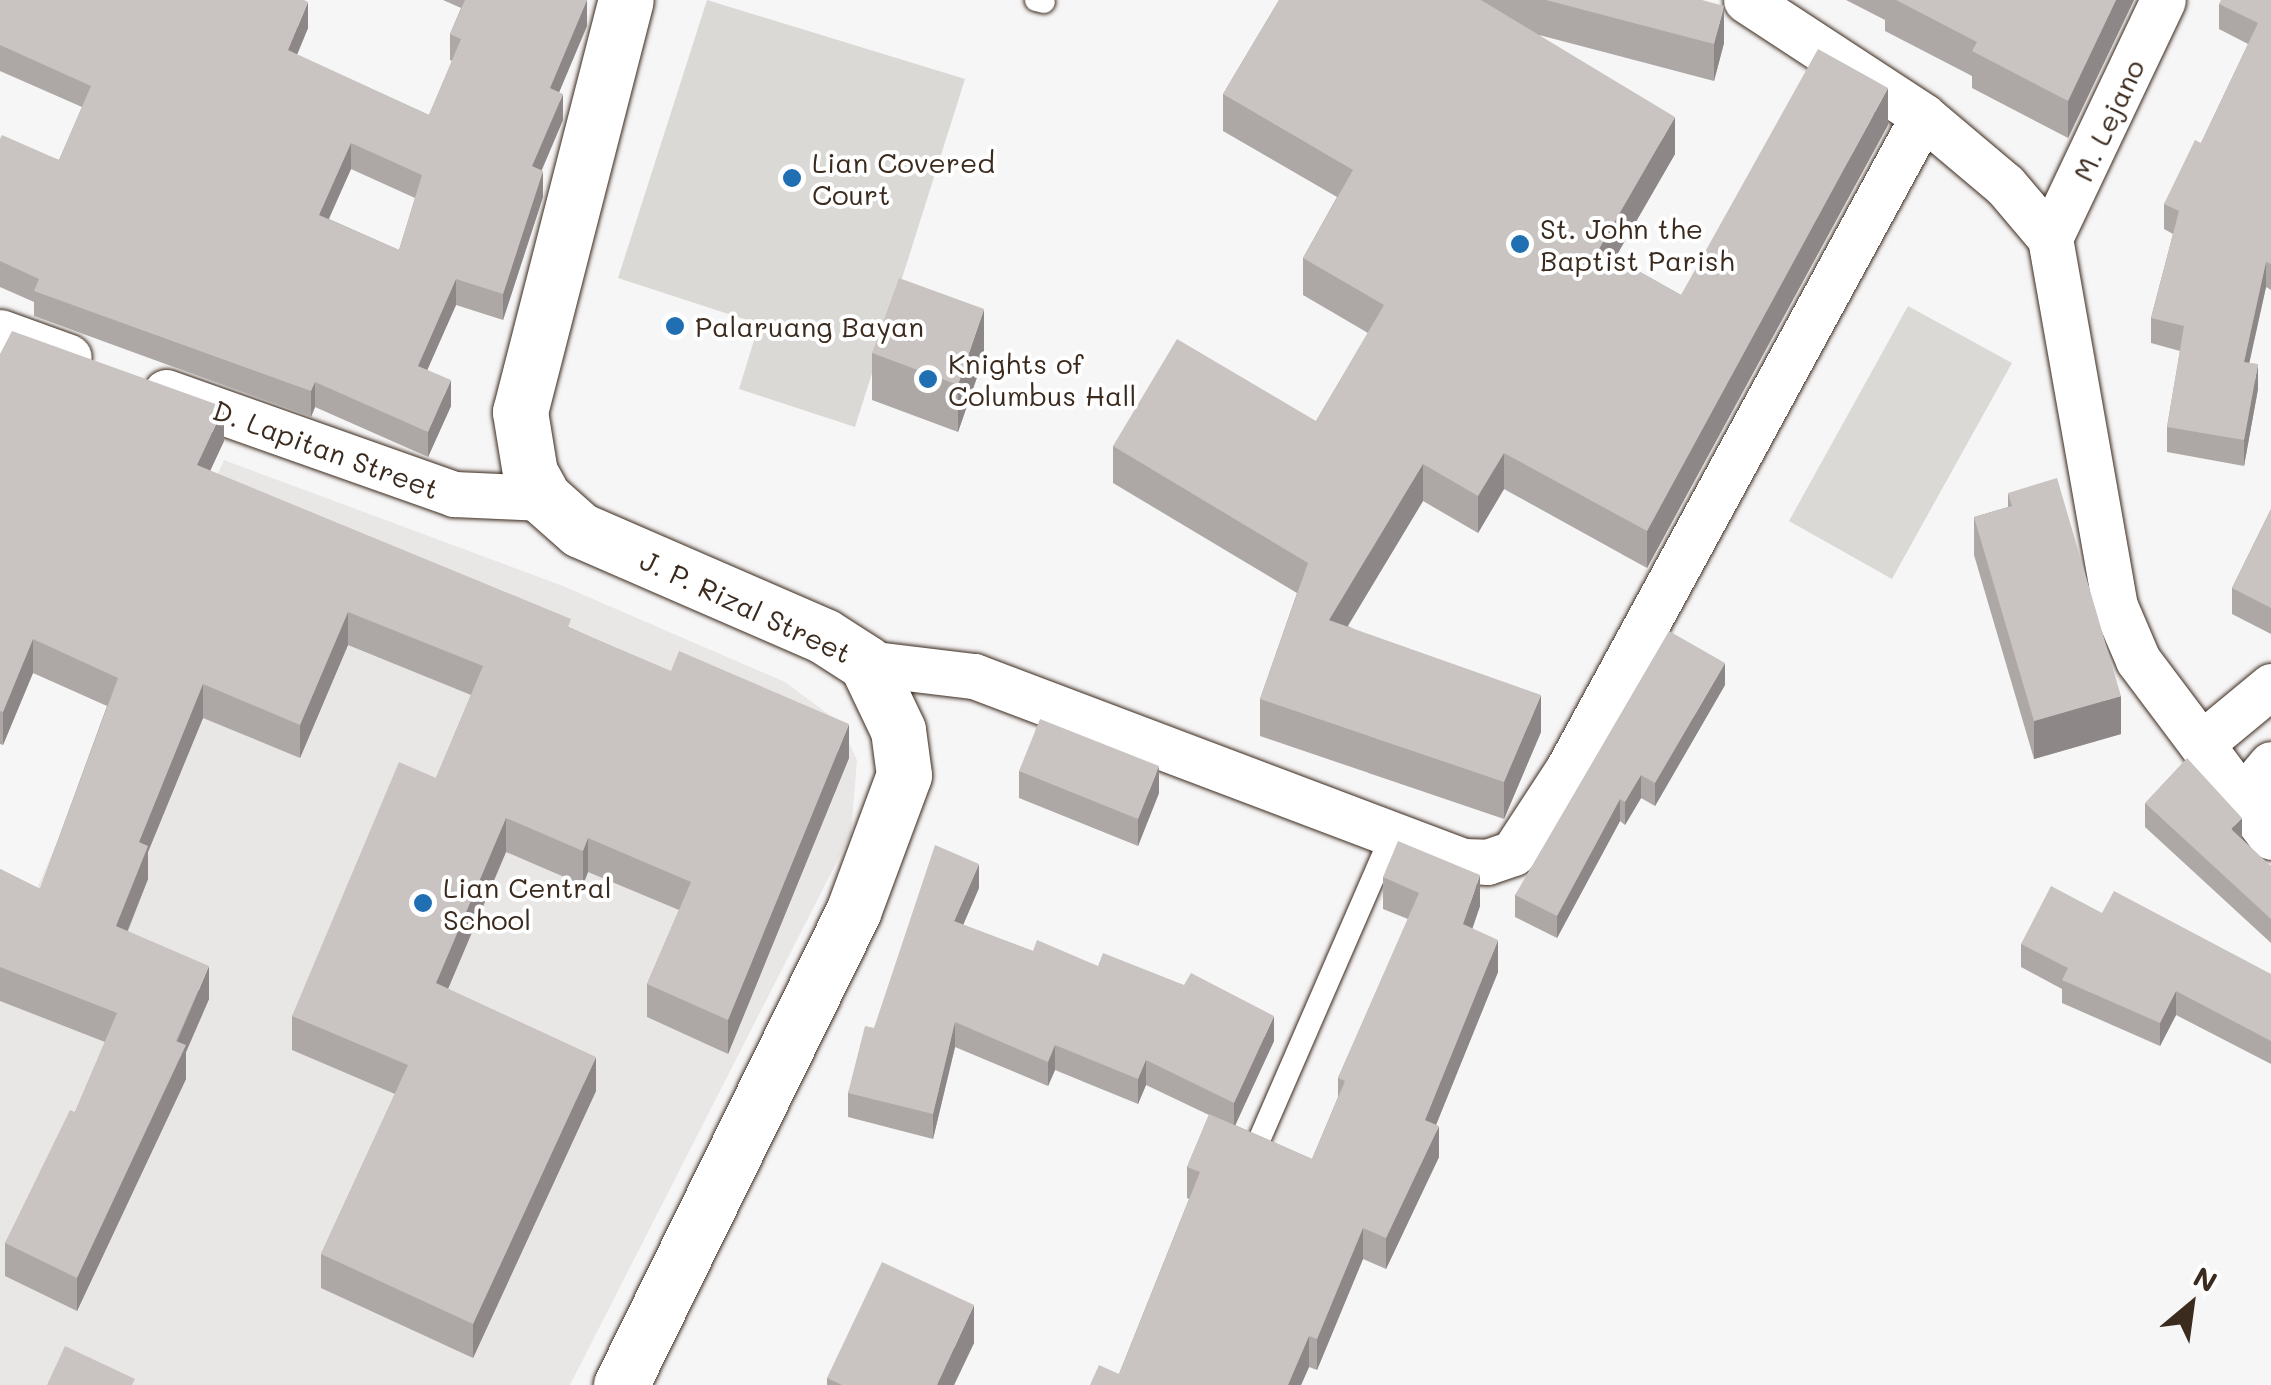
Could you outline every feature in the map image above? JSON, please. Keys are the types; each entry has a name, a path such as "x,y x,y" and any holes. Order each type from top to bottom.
{"main road":[{"name":"J. P. Rizal Street","path":"621,1385 853,912 891,819 904,775 898,730 866,663 824,636 580,530 544,498 530,473 520,412 626,0"}],"street":[{"path":"1746,0 1923,116 2005,185 2050,238 2115,606 2138,660 2240,801 2271,837"},
{"name":"M. Lejano","path":"2050,238 2164,0"},
{"path":"866,663 974,676 1462,862 1487,862 1512,853 1538,820 1923,116"},
{"name":"D. Lapitan Street","path":"0,332 441,491 544,498"},
{"path":"2201,744 2271,686"},
{"path":"2240,801 2271,764"}],"lane":[{"path":"1260,1138 1392,834"}],"shaded area":[{"name":"Lian Covered Court","path":"707,0 965,79 855,427 739,389 759,324 618,278"},
{"path":"1908,306 2012,363 1892,579 1789,521"},
{"name":"Lian Central School","path":"224,460 563,586 785,682 839,722 857,760 851,834 570,1385 0,1385 0,973"}],"building":[{"path":"0,0 304,0 308,2 288,50 429,115 461,39 450,34 465,0 587,0 550,88 563,94 532,166 543,171 503,294 456,279 418,366 451,380 428,432 315,382 311,391 34,291 39,279 0,261 2,135 59,160 91,86 0,45","holes":["351,143 422,175 399,250 319,215"]},
{"path":"1279,0 1481,0 1675,117 1599,249 1681,295 1818,49 1888,88 1647,531 1504,453 1478,496 1423,464 1329,620 1541,695 1504,782 1260,699 1308,563 1113,446 1177,339 1316,421 1384,305 1303,258 1353,170 1223,94"},
{"path":"1546,0 1702,0 1724,6 1714,44"},
{"path":"1896,0 2116,0 2068,101 1972,51 1977,42"},
{"path":"2221,0 2271,0 2271,264 2266,262 2244,362 2258,364 2244,440 2167,427 2184,326 2151,318 2179,211 2164,204 2195,140 2201,143 2258,23 2219,4"},
{"path":"899,278 984,309 958,385 872,353"},
{"path":"12,331 224,407 197,465 571,619 568,627 671,671 679,651 849,724 728,1020 647,984 691,882 588,838 583,851 506,818 436,983 596,1057 473,1324 321,1254 408,1065 292,1016 399,762 436,778 483,666 348,612 300,725 203,684 139,842 148,846 116,926 209,966 176,1041 186,1045 77,1278 5,1243 70,1110 75,1112 117,1013 0,967 0,869 40,889 118,678 33,639 3,712 0,711 0,354"},
{"path":"2057,478 2121,696 2034,721 1974,517 2012,506 2008,493"},
{"path":"2271,509 2271,608 2232,588"},
{"path":"1669,631 1725,663 1655,783 1641,775 1625,802 1620,799 1557,916 1515,895"},
{"path":"1040,719 1159,766 1138,819 1019,771"},
{"path":"2187,758 2242,818 2231,829 2271,866 2271,919 2145,803"},
{"path":"1398,841 1480,875 1463,924 1498,940 1425,1120 1439,1126 1386,1238 1363,1228 1317,1339 1309,1336 1288,1385 1090,1385 1099,1365 1119,1374 1200,1172 1187,1167 1209,1114 1312,1159 1345,1081 1338,1078 1419,893 1383,877"},
{"path":"935,845 979,864 954,921 1033,951 1037,940 1098,966 1103,953 1184,985 1191,973 1274,1016 1234,1103 1146,1060 1138,1079 1055,1045 1048,1062 955,1022 933,1114 848,1093 865,1026 874,1028"},
{"path":"2051,886 2102,913 2114,891 2271,974 2271,1041 2176,991 2160,1023 2062,980 2068,968 2021,944"},
{"path":"882,1262 974,1305 937,1385 842,1385 827,1378"},
{"path":"65,1346 135,1379 132,1385 47,1385"}],"place":[{"name":"Lian Covered Court","path":"792,178"},
{"name":"St. John the Baptist Parish","path":"1520,244"},
{"name":"Palaruang Bayan","path":"675,326"},
{"name":"Knights of Columbus Hall","path":"928,379"},
{"name":"Lian Central School","path":"423,903"}]}
